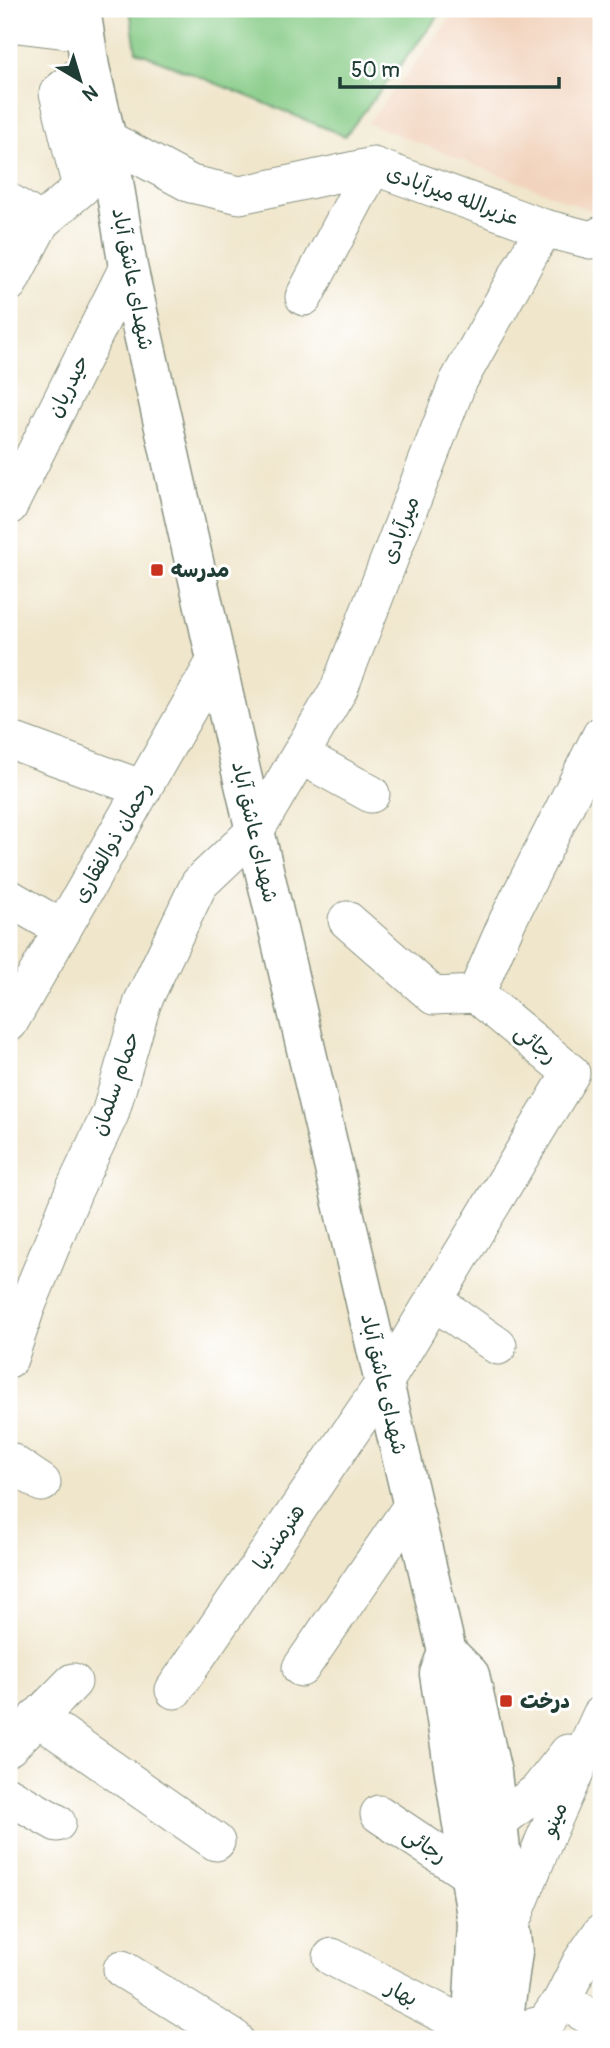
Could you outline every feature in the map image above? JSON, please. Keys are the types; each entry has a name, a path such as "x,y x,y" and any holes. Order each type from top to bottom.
{"main road":[{"name":"شهدای عاشق آباد","path":"85,36 107,139 128,267 216,660 447,1652 439,1674 480,1823 494,1924 486,2035"},
{"name":"شهدای عاشق آباد","path":"480,1823 470,1875 494,1924"}],"street":[{"path":"9,23 85,36 58,93 81,188 41,222 9,283"},
{"name":"عزیرالله میرآبادی","path":"107,139 191,184 240,195 373,166 544,228 591,240 601,235"},
{"path":"304,297 373,166"},
{"path":"9,202 41,222"},
{"name":"میرآبادی","path":"255,831 338,689 458,382 544,228"},
{"name":"حیدریان","path":"9,506 128,267"},
{"name":"رحمان ذوالفقاری","path":"9,1023 216,660"},
{"path":"348,920 434,996 476,993 508,920 601,735"},
{"path":"18,743 143,789"},
{"path":"300,755 371,793"},
{"name":"حمام سلمان","path":"9,1359 26,1308 74,1190 110,1114 142,1001 200,884 255,831"},
{"path":"9,898 63,929"},
{"name":"رجائی","path":"384,1383 571,1073 476,993"},
{"path":"434,1301 498,1346"},
{"name":"هنرمندنیا","path":"174,1690 384,1383"},
{"path":"9,1461 42,1483"},
{"path":"301,1668 412,1506"},
{"path":"73,1682 18,1733 216,1842"},
{"name":"مینو","path":"480,1823 538,1791 564,1760 601,1695"},
{"name":"مینو","path":"494,1924 545,1838 601,1715"},
{"path":"9,1796 57,1823"},
{"name":"رجائی","path":"379,1814 470,1875"},
{"path":"486,2035 545,2024 601,1933"},
{"name":"بهار","path":"332,1957 486,2035"},
{"path":"122,1969 236,2039"},
{"path":"562,2000 601,2023"}],"shaded area":[{"path":"458,9 601,9 601,211 597,213 368,123"}],"green space":[{"path":"130,9 444,9 345,136 136,51"}],"place":[{"name":"مدرسه","path":"157,570"},
{"name":"درخت","path":"506,1701"}]}
